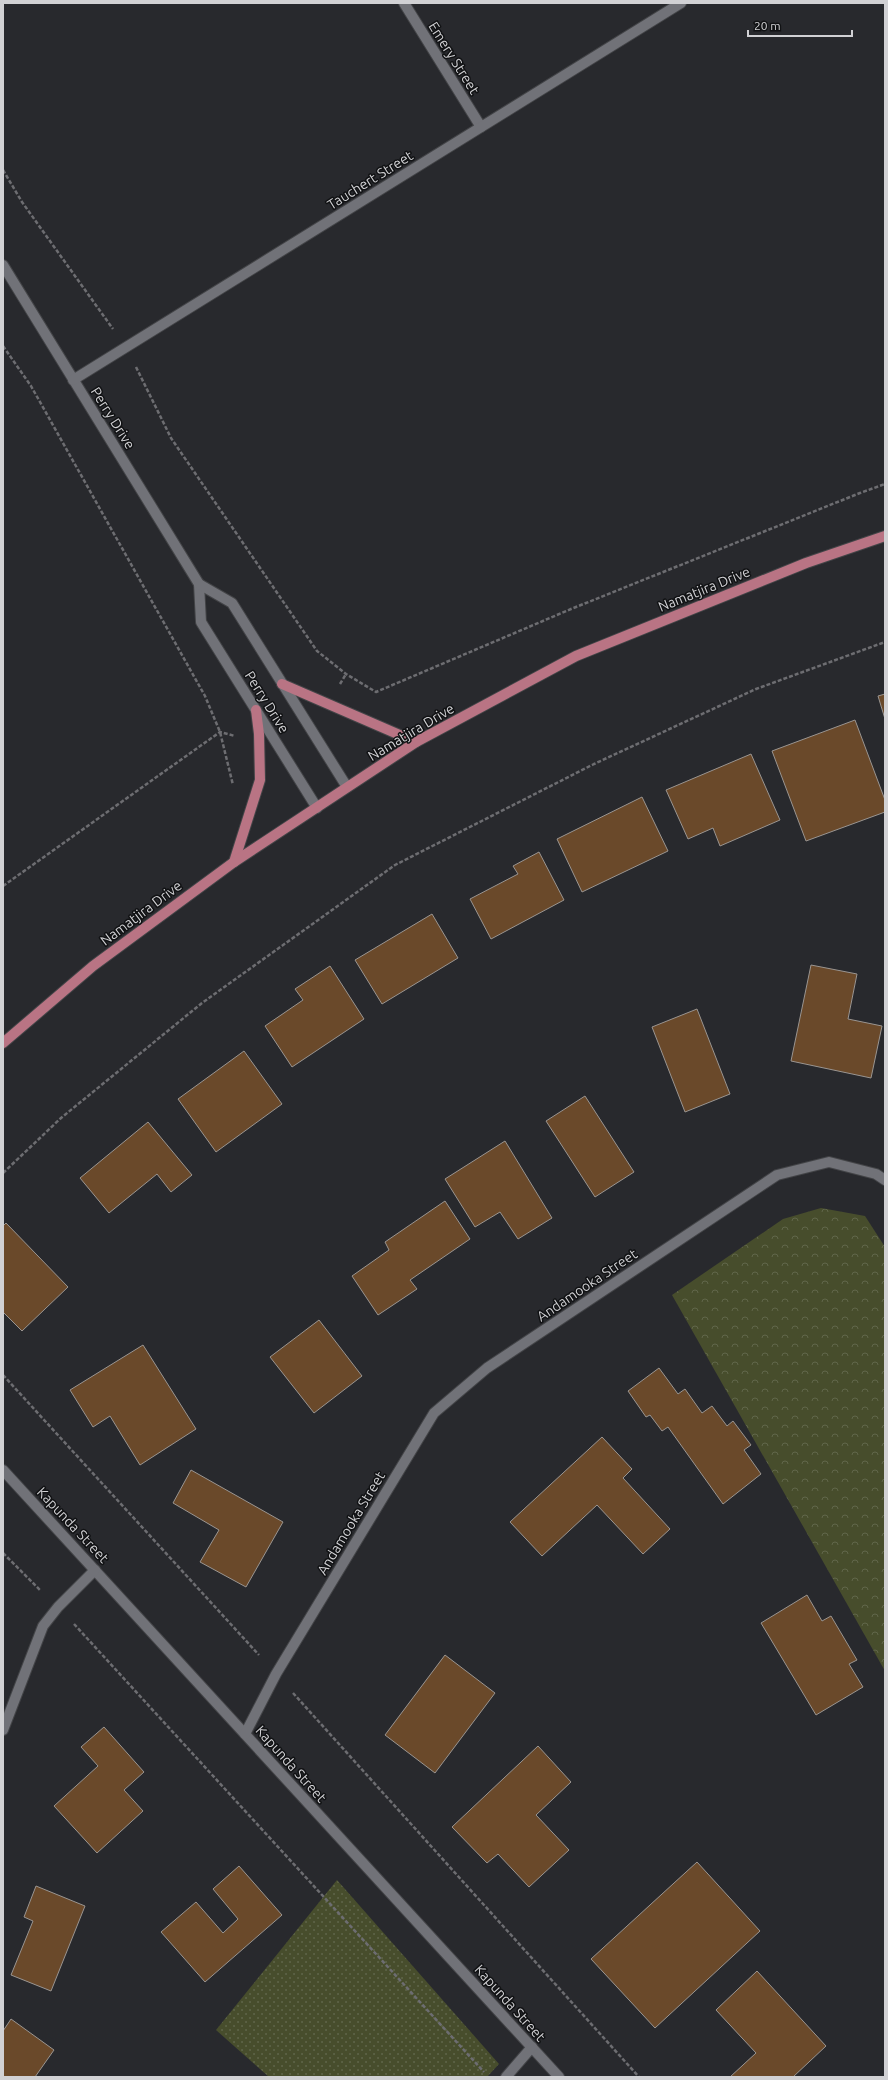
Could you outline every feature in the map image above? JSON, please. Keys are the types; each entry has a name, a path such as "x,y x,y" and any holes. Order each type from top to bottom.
{"main road":[{"name":"Namatjira Drive","path":"3,1042 93,966 234,862 416,742 576,656 806,563 885,536"},
{"path":"282,684 416,742"},
{"path":"234,862 260,780 259,734 256,710"}],"street":[{"name":"Emery Street","path":"404,3 481,128"},
{"name":"Tauchert Street","path":"73,380 681,3"},
{"name":"Perry Drive","path":"3,265 199,584 232,603 347,787"},
{"name":"Perry Drive","path":"199,584 201,622 317,808"},
{"name":"Andamooka Street","path":"245,1734 276,1674 434,1413 487,1368 777,1175 829,1162 876,1174 885,1180"},
{"name":"Kapunda Street","path":"3,1470 559,2077"},
{"path":"3,1730 43,1626 58,1607 95,1570"},
{"path":"506,2077 532,2047"}],"path":[{"path":"3,170 22,202 126,347 171,438 317,651 346,674 376,692 572,609 852,495 885,484"},
{"path":"3,346 31,386 205,696 220,732 239,807 248,818"},
{"path":"3,1173 61,1118 202,1003 395,865 594,764 756,689 885,642"},
{"path":"321,701 333,694 346,674"},
{"path":"3,886 220,732 240,736 259,734"},
{"path":"3,1375 276,1674 639,2077"},
{"path":"3,1553 58,1607 489,2077"}],"green space":[{"path":"821,1208 865,1216 885,1247 885,1671 672,1295 783,1219"},
{"path":"337,1880 499,2064 487,2077 269,2077 216,2030"}],"building":[{"path":"885,694 885,719 878,696"},
{"path":"855,720 885,800 885,812 806,841 772,751"},
{"path":"751,754 780,820 720,846 713,828 688,839 666,790"},
{"path":"642,797 668,851 582,892 557,839"},
{"path":"539,852 564,900 491,939 470,899 518,874 513,866"},
{"path":"432,914 458,958 382,1004 355,960"},
{"path":"811,965 857,974 848,1019 882,1026 871,1078 791,1061"},
{"path":"330,966 364,1019 292,1067 265,1026 303,1000 295,989"},
{"path":"697,1009 730,1094 685,1112 652,1027"},
{"path":"244,1051 282,1104 216,1152 178,1099"},
{"path":"585,1096 634,1172 595,1197 546,1121"},
{"path":"148,1122 192,1175 171,1192 157,1174 109,1213 80,1178"},
{"path":"505,1141 552,1218 518,1239 500,1212 475,1227 445,1179"},
{"path":"445,1201 470,1239 410,1280 417,1289 378,1315 352,1276 389,1250 385,1242"},
{"path":"6,1223 68,1287 22,1331 3,1312 3,1226"},
{"path":"319,1320 362,1376 314,1413 270,1357"},
{"path":"143,1345 196,1429 140,1465 110,1416 93,1427 70,1390"},
{"path":"659,1368 678,1394 685,1389 702,1413 712,1406 727,1426 733,1421 751,1445 744,1450 761,1474 723,1504 668,1427 662,1431 650,1415 646,1417 628,1391"},
{"path":"602,1437 632,1469 623,1478 670,1529 643,1554 597,1505 542,1556 510,1522"},
{"path":"191,1470 283,1522 246,1587 200,1562 219,1530 173,1503"},
{"path":"807,1595 822,1621 831,1616 857,1660 849,1664 863,1687 816,1715 761,1623"},
{"path":"445,1655 495,1693 435,1773 385,1735"},
{"path":"104,1727 144,1772 124,1790 143,1811 97,1853 54,1806 98,1766 81,1747"},
{"path":"538,1746 571,1782 536,1815 569,1850 529,1887 498,1854 487,1863 452,1827"},
{"path":"697,1862 760,1931 655,2028 591,1959"},
{"path":"239,1866 282,1915 205,1982 161,1932 196,1902 223,1933 238,1919 213,1889"},
{"path":"36,1886 85,1906 51,1991 11,1975 33,1921 24,1917"},
{"path":"757,1971 826,2046 793,2077 730,2077 756,2053 716,2010"},
{"path":"11,2019 54,2050 35,2077 3,2077 3,2031"}]}
